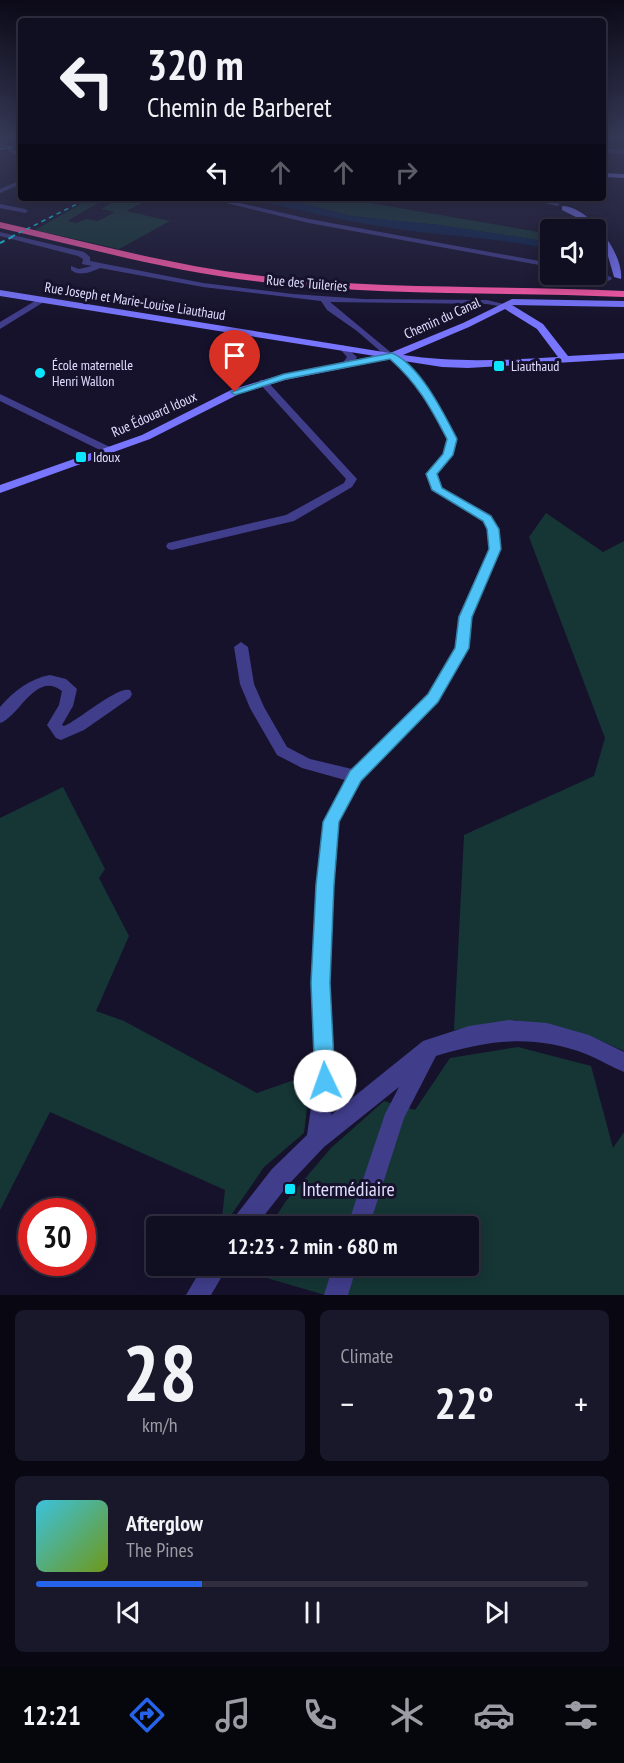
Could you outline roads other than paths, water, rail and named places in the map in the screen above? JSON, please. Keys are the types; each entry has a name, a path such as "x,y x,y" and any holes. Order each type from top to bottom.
{"highway":[{"path":"0,224 173,266 262,279 364,287 620,283"},
{"path":"0,229 168,269 269,285 364,292 624,299"}],"main road":[{"path":"561,204 568,201"},
{"path":"561,204 580,209 597,231 608,247 620,283"},
{"name":"Rue Joseph et Marie-Louise Liauthaud","path":"0,293 392,356 468,365 624,356"},
{"name":"Rue des Tuileries","path":"504,305 522,301 624,304"},
{"path":"504,305 539,324 548,332 565,360"},
{"name":"Chemin du Canal","path":"392,356 466,325 504,305"},
{"name":"Rue Édouard Idoux","path":"0,489 146,437 235,392 263,382 392,356"}],"street":[{"path":"223,201 309,220 540,263"},
{"path":"545,201 561,204"},
{"path":"552,201 561,204"},
{"path":"0,207 26,211"},
{"name":"Rue des Tuileries","path":"0,234 81,254 87,259 85,262 220,288 324,299 487,302 504,305"},
{"path":"85,262 74,269 86,271 99,265"},
{"path":"317,1140 325,1081 321,983 325,885 331,822 355,776 433,698 462,648 465,617 495,549 493,529 487,518 437,490 432,474 448,455 452,439 438,412 414,376 330,308 324,299"},
{"path":"0,326 43,300"},
{"path":"343,348 352,357 347,364"},
{"path":"172,546 290,518 348,485 352,479 263,382"},
{"path":"0,397 108,450"},
{"path":"241,647 247,684 257,708 282,751 307,764 355,776"},
{"path":"0,717 8,705 23,692 46,681 58,681 70,689 66,706 54,725 61,734 79,726 125,694"},
{"path":"250,1216 280,1177 317,1140 430,1048 469,1036 509,1030 547,1033 589,1045 624,1062"},
{"path":"362,1216 395,1114 430,1048"},
{"path":"198,1295 210,1276"},
{"path":"336,1295 342,1276"}],"water":[{"path":"257,201 294,201 351,216 439,225 540,240 540,247 512,242 378,226"}],"railway":[{"path":"11,237 83,201"},
{"path":"0,243 14,236"}],"place":[{"name":"Liauthaud","path":"499,366"},
{"name":"École maternelle Henri Wallon","path":"40,373"},
{"name":"Idoux","path":"81,457"},
{"name":"Intermédiaire","path":"290,1189"}]}
